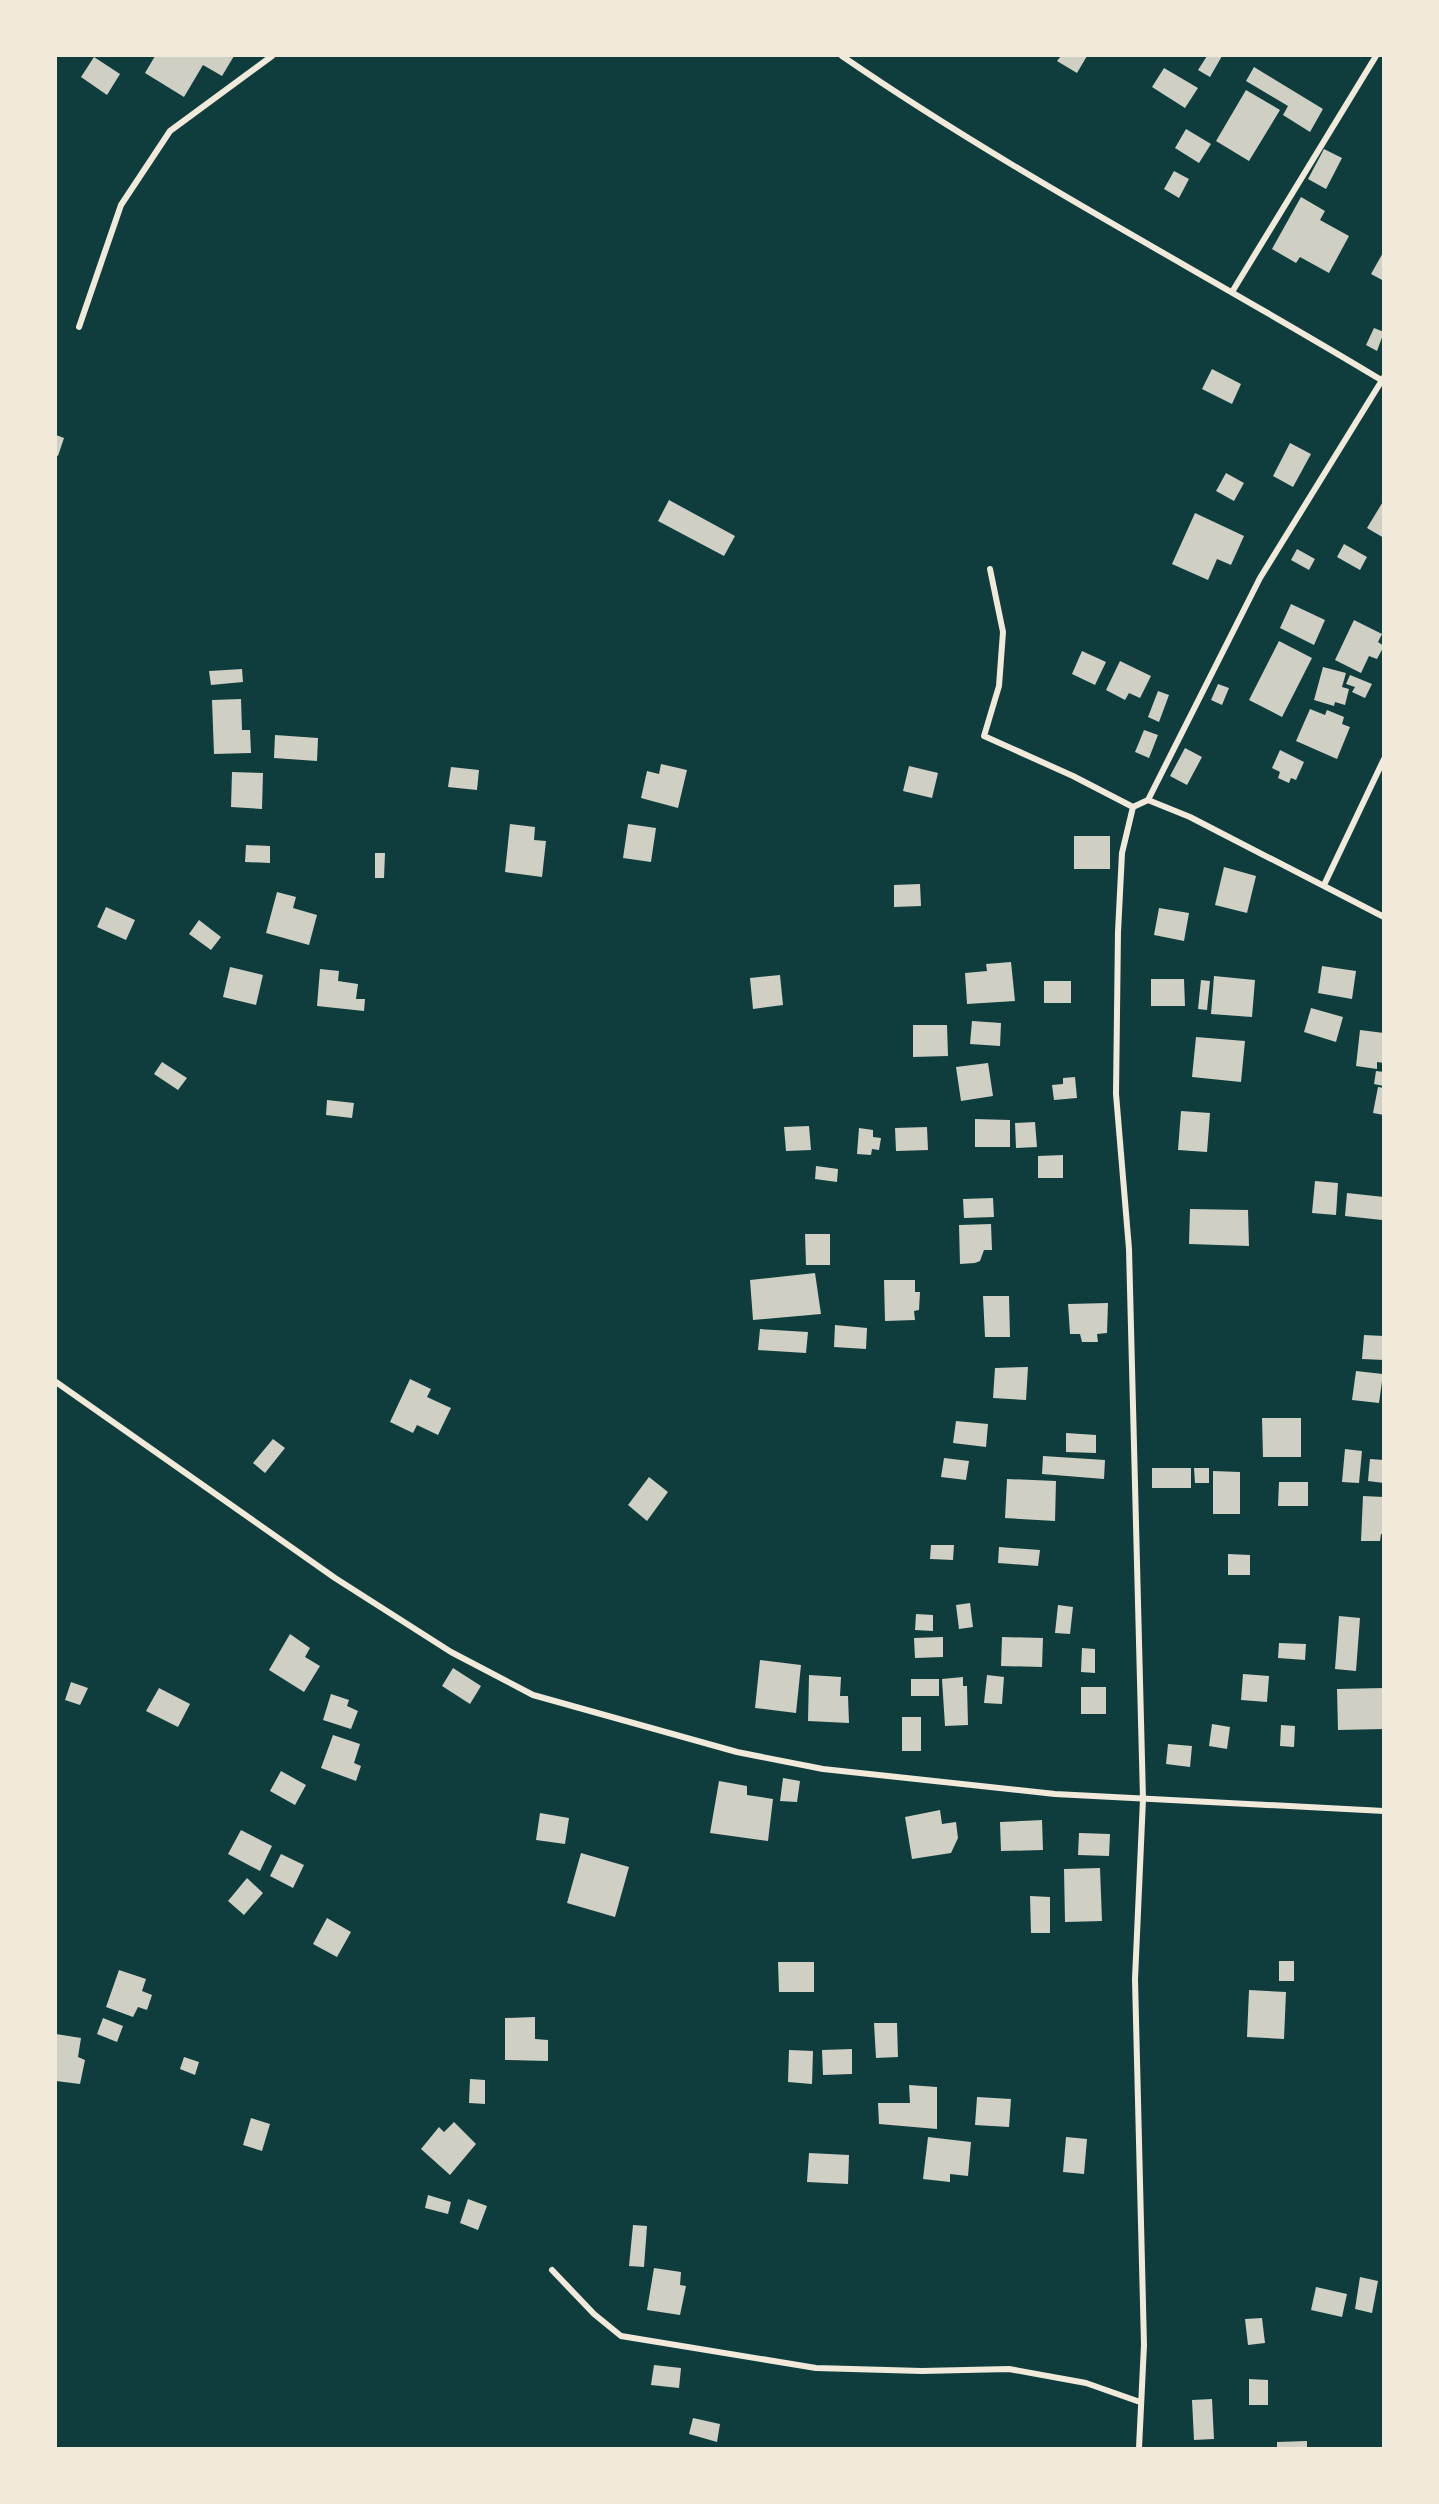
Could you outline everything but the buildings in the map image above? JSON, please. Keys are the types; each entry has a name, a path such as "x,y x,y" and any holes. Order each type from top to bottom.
{"street":[{"path":"79,327 121,205 170,131 272,56"},
{"path":"842,56 919,107 1383,380 1260,578 1148,800 1133,807"},
{"path":"1232,292 1376,56"},
{"path":"990,569 1003,632 999,686 984,736 1073,776 1133,807"},
{"path":"1324,885 1383,759"},
{"path":"1148,800 1190,817 1383,917"},
{"path":"1133,807 1122,853 1118,932 1116,1094 1130,1249 1143,1799 1135,1979 1144,2345 1140,2448"},
{"path":"56,1382 335,1578 451,1652 533,1695 737,1752 824,1769 1055,1794 1383,1811"},
{"path":"552,2270 594,2314 621,2336 816,2368 922,2371 1009,2369 1086,2383 1140,2402"}]}
